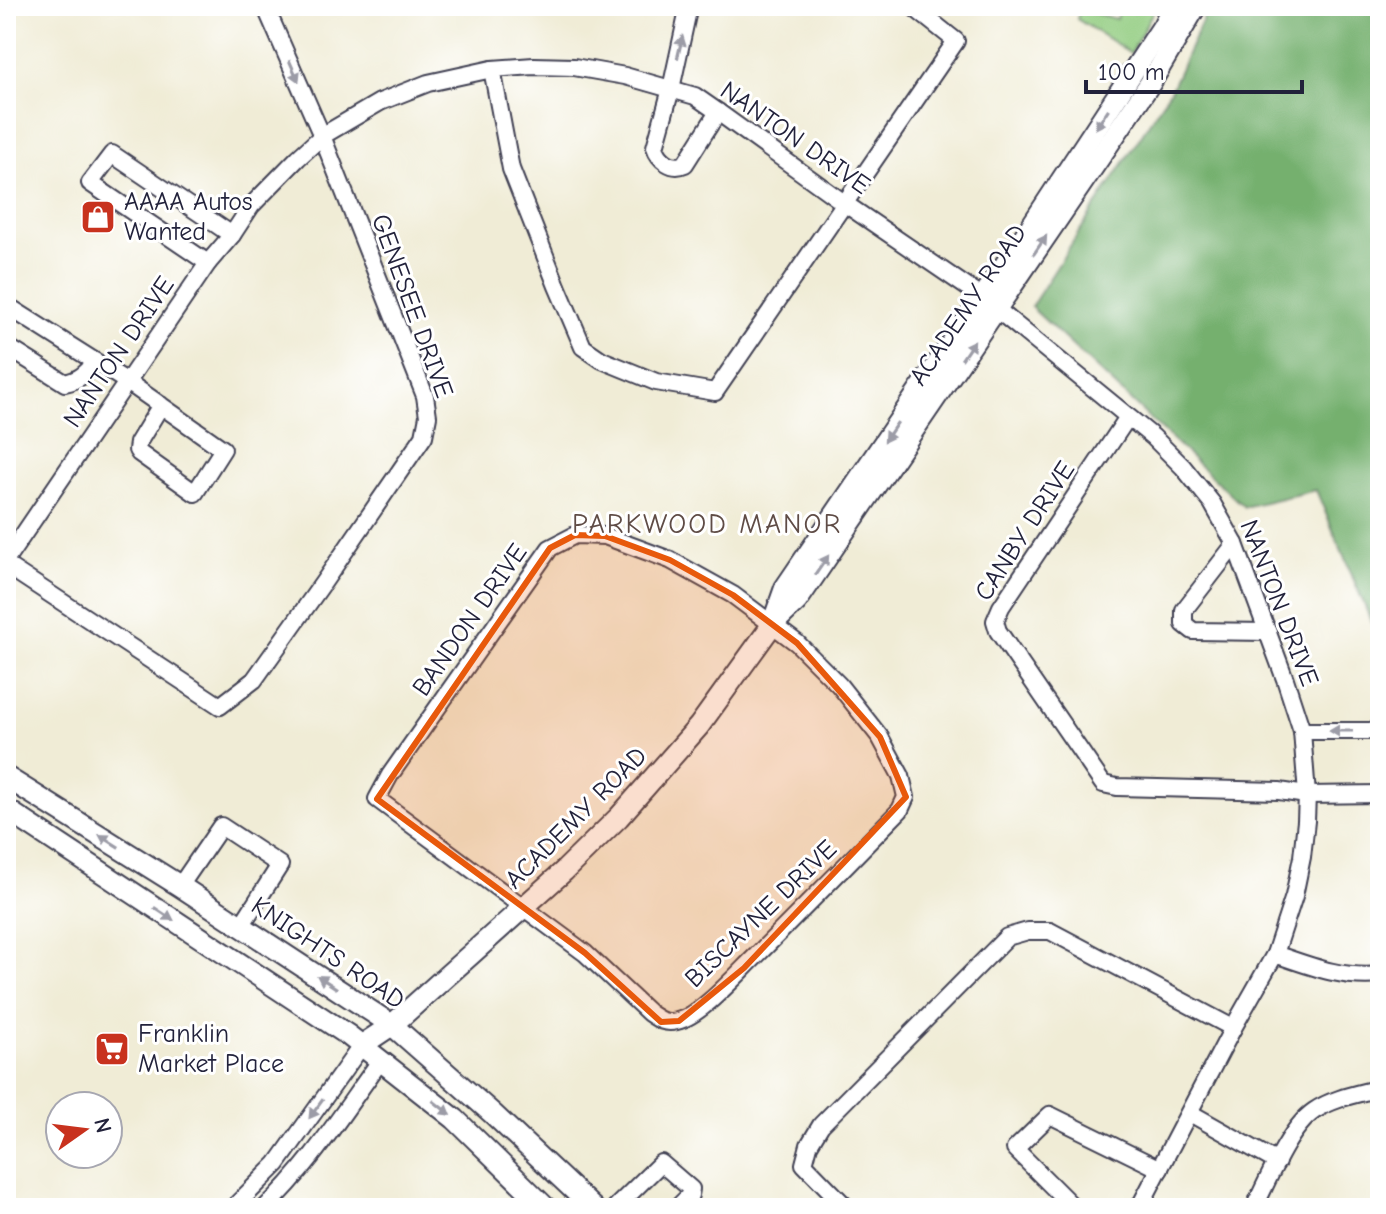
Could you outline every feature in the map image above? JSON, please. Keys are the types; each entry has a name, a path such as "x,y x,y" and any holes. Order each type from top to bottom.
{"main road":[{"name":"ACADEMY ROAD","path":"362,1045 392,1025 611,825 663,769 714,707 772,625 797,601 989,304 1173,6"},
{"name":"ACADEMY ROAD","path":"989,304 1151,82 1196,6"},
{"name":"KNIGHTS ROAD","path":"6,777 392,1025 593,1208"},
{"path":"6,809 362,1045 455,1119 546,1208"},
{"path":"381,1060 392,1025"}],"street":[{"name":"GENESEE DRIVE","path":"6,563 220,706 254,680 424,436 428,416 425,396 267,6"},
{"path":"689,6 655,147 657,154 670,165 685,164 718,112"},
{"path":"492,69 511,169 583,347 602,360 656,382 715,392 956,41 912,6"},
{"name":"NANTON DRIVE","path":"6,563 13,532 129,383 208,263 251,206 322,136 380,102 428,83 492,69 574,67 625,76 695,96 989,304 1153,437 1212,503 1235,544 1302,731 1307,795 1302,857 1294,896 1275,954 1139,1208"},
{"path":"208,263 90,183 112,154 232,235"},
{"path":"6,305 129,383 161,405 223,449 195,493 137,450 138,443 161,405"},
{"path":"6,346 65,383 78,380 96,362"},
{"name":"CANBY DRIVE","path":"1128,417 1001,607 995,621 998,631 1103,784 1279,791 1307,795"},
{"name":"BANDON DRIVE","path":"378,798 390,775 550,548 575,535 605,536 670,560 733,595 797,643 839,685 880,737 901,776 906,797 903,803"},
{"path":"1235,544 1184,610 1184,624 1193,631 1268,632"},
{"path":"1302,731 1380,731"},
{"path":"1307,795 1380,794"},
{"name":"BISCAYNE DRIVE","path":"378,798 585,953 661,1022 679,1021 715,996 900,810 903,803"},
{"path":"180,886 221,826 280,865 241,926"},
{"path":"847,1208 804,1164 809,1145 821,1125 1007,937 1028,931 1050,931 1233,1028"},
{"path":"1275,954 1329,973 1362,977 1380,975"},
{"path":"233,1208 277,1164 362,1045"},
{"path":"265,1208 283,1192 381,1060"},
{"path":"1254,1208 1297,1127 1314,1111 1343,1098 1380,1088"},
{"path":"1190,1113 1277,1162"},
{"path":"1074,1208 1015,1149 1050,1115 1160,1169"},
{"path":"615,1208 661,1163 691,1189 690,1195 677,1208"}],"highlighted area":[{"path":"575,535 605,536 670,560 733,595 797,643 880,737 906,797 744,968 679,1021 661,1022 585,953 377,799 550,548"}],"green space":[{"path":"1120,6 1156,6 1131,53 1077,19 1080,9 1116,19"},
{"path":"1209,6 1380,6 1380,642 1316,490 1244,507 1031,307 1171,89"}],"place":[{"name":"AAAA Autos Wanted","path":"98,217"},
{"name":"Franklin Market Place","path":"112,1049"}],"district":[{"name":"PARKWOOD MANOR","path":"707,524"}]}
